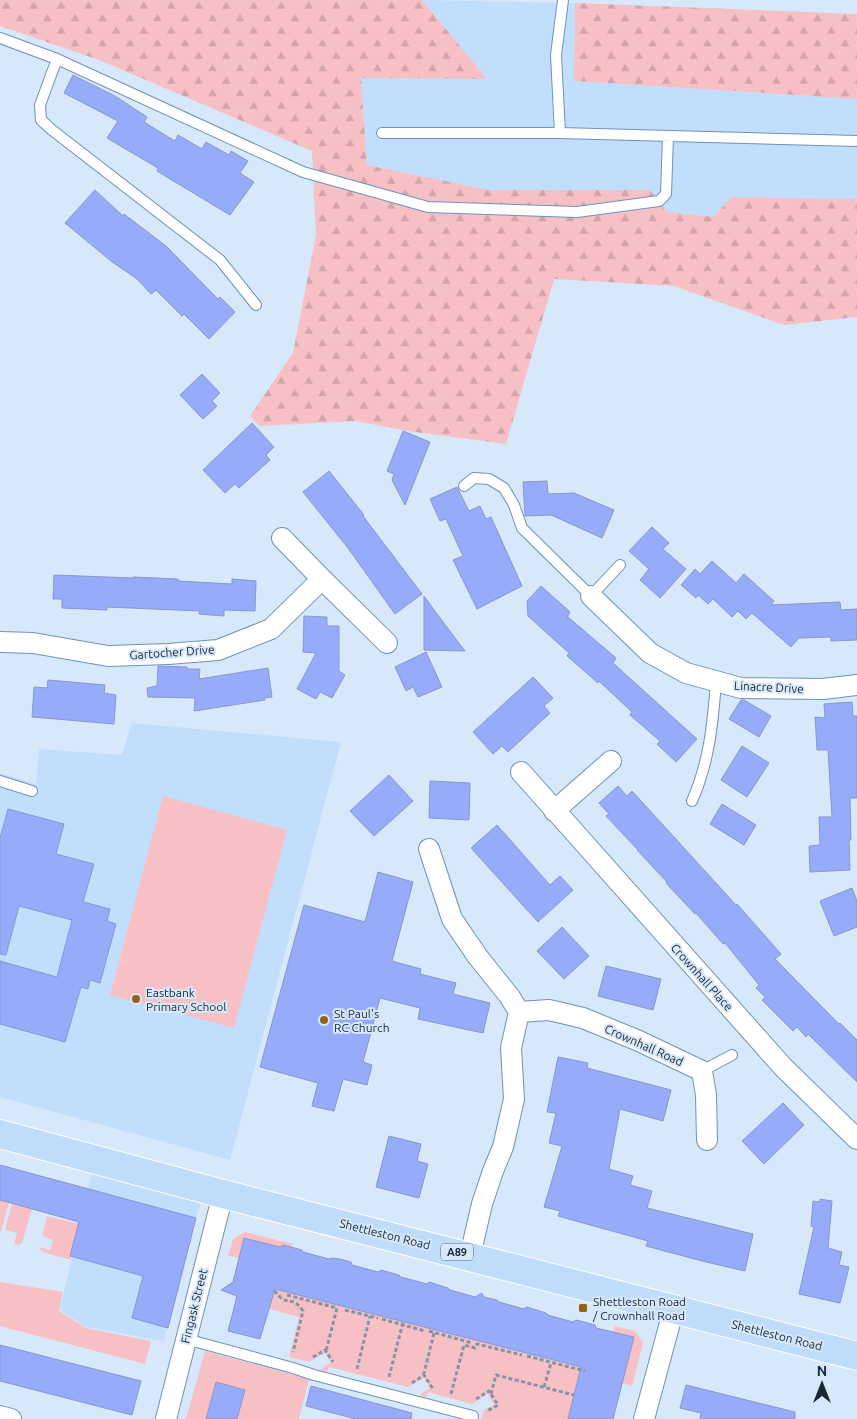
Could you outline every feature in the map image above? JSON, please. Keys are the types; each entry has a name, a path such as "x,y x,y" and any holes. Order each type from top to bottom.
{"main road":[{"name":"Shettleston Road","path":"0,1134 223,1194 857,1356"}],"street":[{"path":"282,538 387,643"},
{"name":"Gartocher Drive","path":"0,642 33,643 108,656 218,650 271,629 322,579"},
{"name":"Linacre Drive","path":"590,596 650,653 686,674 741,688 823,689 857,685"},
{"path":"554,811 611,761"},
{"name":"Crownhall Place","path":"521,772 783,1067 857,1139"},
{"path":"429,849 452,919 478,957 510,997 518,1012 511,1048 514,1099 503,1147 492,1171 482,1204 470,1256"},
{"name":"Crownhall Road","path":"518,1012 549,1010 583,1018 639,1041 702,1071"},
{"path":"702,1071 706,1095 707,1140"},
{"name":"Fingask Street","path":"166,1419 223,1194"},
{"path":"644,1419 674,1308"},
{"path":"0,1416 11,1419"}],"lane":[{"path":"560,133 556,55 563,0"},
{"path":"0,38 57,59 303,172 428,207 577,212 659,201 666,194 668,136"},
{"path":"57,59 40,105 41,120 220,260 256,305"},
{"path":"382,133 560,133 857,141"},
{"path":"464,486 474,478 489,479 504,488 514,505 522,528 590,596 620,565"},
{"path":"692,801 700,784 710,746 716,681"},
{"path":"0,782 32,791"},
{"path":"702,1071 732,1055"},
{"path":"186,1340 473,1416"}],"path":[{"path":"274,1291 281,1298 297,1303 303,1311 297,1336"},
{"path":"287,1295 305,1298 337,1308 326,1351"},
{"path":"345,1310 403,1323 472,1342"},
{"path":"356,1371 370,1316"},
{"path":"389,1380 403,1323"},
{"path":"424,1375 434,1333"},
{"path":"451,1395 464,1345 475,1348 477,1344 501,1348 585,1371"},
{"path":"544,1387 550,1361"},
{"path":"491,1394 496,1374 574,1395"}],"shaded area":[{"path":"422,0 575,3 575,81 857,99 857,199 731,197 715,217 667,212 650,190 489,190 367,165 361,78 486,79"},
{"name":"Eastbank Primary School","path":"132,723 341,742 230,1160 0,1097 0,773 36,784 39,749 122,755"},
{"path":"95,1163 203,1193 164,1341 86,1327 60,1310 72,1257 70,1256"}],"green space":[{"path":"0,0 422,0 487,79 361,78 367,165 489,190 650,190 667,212 714,217 731,197 857,199 857,317 784,325 674,286 554,279 506,444 408,431 356,421 260,426 250,416 293,353 316,235 312,151 99,60 0,26"},
{"path":"575,3 857,14 857,99 574,81"},
{"path":"163,796 287,830 234,1028 110,995"},
{"path":"0,1200 9,1203 0,1234"},
{"path":"12,1204 32,1209 22,1243 19,1245 14,1244 17,1233 5,1230"},
{"path":"47,1216 79,1224 70,1256 71,1260 42,1252 39,1247 50,1250 53,1240 42,1236"},
{"path":"245,1232 293,1244 292,1250 283,1245 280,1247 248,1239 244,1241 239,1258 228,1256 233,1239"},
{"path":"0,1282 63,1292 59,1311 86,1328 151,1341 145,1364 0,1326"},
{"path":"275,1289 586,1369 579,1374 568,1419 482,1419 484,1410 494,1405 488,1394 472,1404 428,1392 426,1397 420,1394 430,1388 424,1378 408,1387 329,1367 327,1372 322,1371 321,1369 331,1362 325,1353 309,1362 289,1357 299,1317 269,1309"},
{"path":"615,1326 635,1331 643,1343 632,1386 622,1383 623,1335 613,1332"},
{"path":"205,1351 309,1379 299,1419 237,1419 245,1390 216,1382 206,1419 186,1419"}],"building":[{"path":"73,75 115,96 147,117 144,122 175,141 178,135 202,149 206,142 229,155 231,151 248,161 240,173 254,182 230,215 157,171 158,168 107,138 118,121 64,93"},
{"path":"95,190 123,216 124,214 166,246 218,299 220,297 235,312 209,339 156,290 151,294 137,279 111,261 65,223"},
{"path":"202,374 220,393 212,401 217,406 203,419 180,395"},
{"path":"252,423 274,447 266,455 270,460 239,488 235,484 225,493 203,470"},
{"path":"403,431 430,442 405,505 392,480 394,474 387,471"},
{"path":"329,471 422,594 395,614 348,548 303,492"},
{"path":"547,481 548,494 574,493 614,510 602,538 551,515 525,516 523,482"},
{"path":"457,487 469,511 480,506 486,519 491,517 522,586 477,609 453,560 463,556 446,519 440,521 430,499"},
{"path":"652,527 669,543 663,549 686,569 660,598 640,580 649,569 629,551"},
{"path":"712,561 736,583 744,574 774,601 771,605 840,602 841,610 857,609 857,640 831,641 831,637 799,638 791,647 752,613 746,619 738,611 732,617 713,599 708,604 698,595 696,598 681,585 695,569 700,574"},
{"path":"54,575 178,579 178,581 232,584 232,579 256,581 255,611 224,610 224,616 199,614 200,611 107,607 107,610 62,608 62,599 53,599"},
{"path":"541,586 570,612 567,618 616,658 613,663 697,739 676,762 657,744 660,741 630,715 632,712 599,681 598,683 567,656 569,653 528,616 527,601"},
{"path":"424,596 440,618 465,651 424,650"},
{"path":"304,616 327,617 327,626 339,626 339,671 345,675 332,698 320,692 316,699 297,689 316,653 303,652"},
{"path":"426,652 442,687 418,697 413,687 406,691 395,667"},
{"path":"158,666 200,669 199,679 268,668 272,697 264,698 265,700 194,711 195,698 148,697 147,688 157,686"},
{"path":"533,677 553,698 544,706 550,713 508,752 502,746 493,754 473,732"},
{"path":"48,680 105,685 104,693 116,695 114,724 32,717 34,687 47,688"},
{"path":"741,700 771,716 759,737 729,719"},
{"path":"852,702 853,716 857,716 857,798 850,798 850,870 810,872 809,846 820,845 819,817 832,817 828,750 817,750 815,717 825,718 824,704"},
{"path":"742,746 769,763 747,797 721,780"},
{"path":"389,775 413,801 374,836 350,811"},
{"path":"430,781 470,783 469,820 429,818"},
{"path":"618,786 627,796 632,791 781,954 775,959 857,1040 857,1082 808,1034 806,1037 797,1027 793,1031 762,1000 765,997 756,988 759,985 725,943 723,944 606,816 609,814 599,803"},
{"path":"722,804 756,825 744,845 710,824"},
{"path":"8,809 64,824 56,854 94,864 83,902 110,909 107,921 116,924 100,983 90,980 88,989 81,987 65,1042 0,1024 0,961 57,977 72,920 19,906 6,955 0,954 0,838"},
{"path":"497,825 550,885 560,876 573,890 538,922 471,848"},
{"name":"St Paul's RC Church","path":"378,872 413,882 392,961 421,969 420,974 456,983 453,994 490,1003 483,1033 418,1019 420,1008 380,998 363,1062 372,1065 367,1085 343,1079 334,1111 312,1106 318,1083 260,1067 304,905 365,922"},
{"path":"852,888 857,901 857,927 834,936 820,901"},
{"path":"562,927 589,956 564,979 537,951"},
{"path":"606,966 661,979 653,1010 598,996"},
{"path":"558,1057 588,1063 587,1068 671,1090 663,1121 620,1109 609,1169 633,1176 630,1185 652,1191 647,1208 753,1234 745,1271 646,1246 648,1241 558,1216 560,1211 544,1207 562,1146 549,1143 556,1113 547,1112"},
{"path":"783,1103 804,1125 764,1164 742,1141"},
{"path":"389,1136 421,1144 417,1161 428,1164 419,1198 376,1187"},
{"path":"0,1165 196,1218 168,1328 132,1318 143,1276 70,1256 79,1222 0,1200"},
{"path":"820,1199 832,1201 828,1248 842,1252 839,1265 849,1267 840,1303 799,1294 814,1227 811,1226 813,1201 820,1202"},
{"path":"244,1238 280,1247 283,1245 329,1259 340,1259 351,1262 352,1265 378,1272 381,1270 427,1284 429,1282 475,1297 482,1293 484,1297 499,1302 524,1309 527,1307 548,1315 573,1322 576,1320 584,1322 595,1325 596,1328 634,1337 613,1419 568,1419 581,1367 275,1289 260,1339 228,1331 237,1296 221,1290 233,1282"},
{"path":"0,1345 141,1381 132,1415 0,1381"},
{"path":"216,1382 245,1390 237,1419 206,1419"},
{"path":"686,1385 795,1412 795,1419 700,1419 701,1413 680,1408"},
{"path":"311,1386 412,1413 411,1419 356,1419 306,1406"}],"place":[{"name":"Eastbank Primary School","path":"136,999"},
{"name":"St Paul's RC Church","path":"324,1020"},
{"name":"Shettleston Road / Crownhall Road","path":"583,1308"}]}
